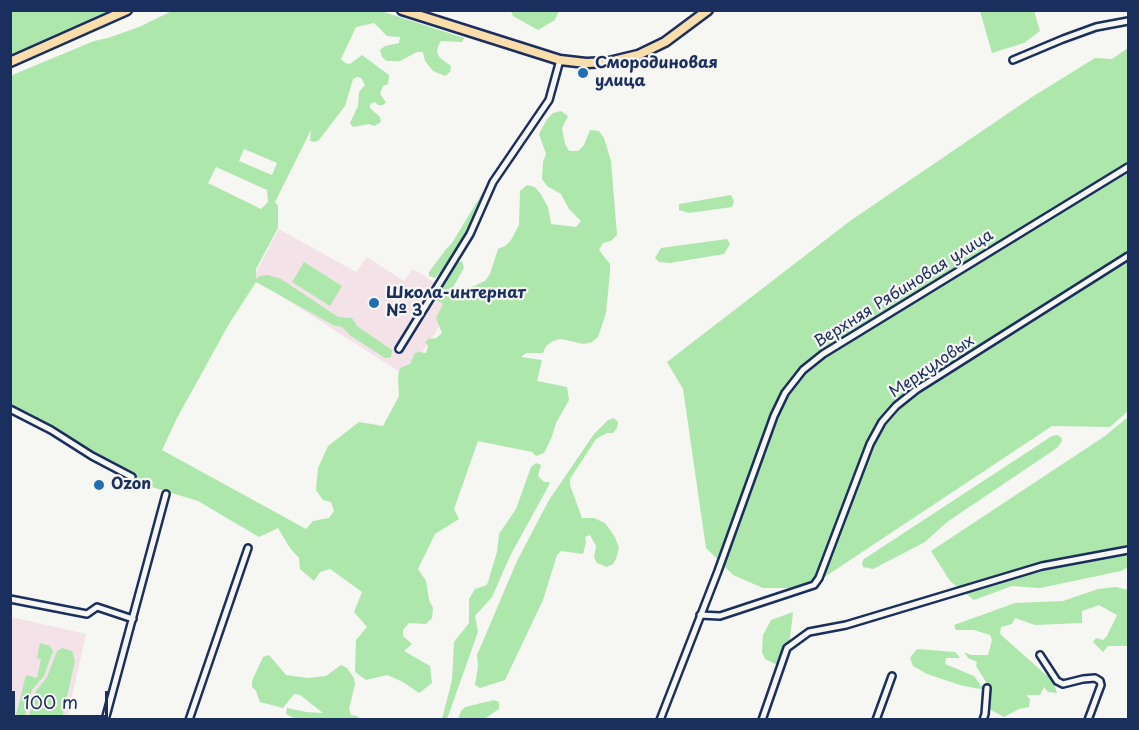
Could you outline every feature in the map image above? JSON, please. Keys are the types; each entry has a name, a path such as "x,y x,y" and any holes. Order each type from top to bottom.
{"main road":[{"path":"10,62 127,10"},
{"path":"402,10 560,60 586,63 609,62 638,55 665,42 708,10"}],"street":[{"path":"1013,60 1096,27 1128,21"},
{"path":"399,349 470,234 493,182 549,100 560,60"},
{"name":"Верхняя Рябиновая улица","path":"660,720 774,416 785,393 804,370 823,354 1128,167"},
{"name":"Меркуловых","path":"700,615 720,616 814,585 819,578 870,444 882,422 896,406 916,390 1128,256"},
{"path":"10,409 132,477"},
{"path":"105,720 166,494"},
{"path":"189,720 248,548"},
{"path":"762,720 783,655 787,648 808,632 846,625 1042,566 1128,550"},
{"path":"10,599 87,614 97,607 133,619"},
{"path":"1040,655 1057,681 1063,684 1095,678 1100,681 1101,685 1088,720"},
{"path":"876,720 892,676"},
{"path":"983,720 987,688"}],"shaded area":[{"name":"Школа-интернат № 3","path":"279,229 356,272 367,257 404,281 413,269 459,298 406,376 253,278"},
{"path":"11,617 86,634 67,719 11,720"}],"green space":[{"path":"11,11 116,11 11,56"},
{"path":"172,11 381,11 464,38 462,42 441,41 438,46 437,52 440,58 451,66 450,72 445,76 433,71 425,61 423,52 417,52 400,61 387,61 382,57 380,50 385,46 399,43 400,37 387,36 374,23 356,27 341,59 350,64 362,55 389,75 388,84 383,86 380,94 386,102 383,105 375,102 370,104 370,108 380,117 381,122 374,126 369,124 353,127 350,123 358,106 359,92 365,85 361,78 353,79 345,106 319,140 310,141 311,130 275,202 278,206 278,228 256,269 256,279 268,275 281,279 338,317 352,318 357,326 392,350 391,357 385,358 351,336 342,327 333,325 256,282 229,324 162,450 306,529 313,521 329,518 334,511 331,502 323,500 316,490 318,468 328,446 359,422 383,426 399,396 400,368 410,364 415,353 426,353 428,346 425,342 442,333 436,318 443,304 436,300 435,296 454,264 462,261 464,268 452,293 456,294 485,281 490,274 498,249 511,240 519,225 520,191 527,185 535,187 540,193 548,207 551,224 576,227 581,221 569,209 561,194 547,186 542,179 546,154 539,134 547,119 553,113 561,111 568,116 562,128 569,151 578,151 584,145 590,130 599,131 604,138 611,161 617,235 611,241 603,243 599,250 610,264 610,272 606,313 598,337 584,344 561,339 553,341 546,346 543,353 526,353 521,357 542,360 537,381 567,387 569,400 556,423 544,453 536,456 532,452 478,441 454,509 459,519 435,534 418,569 426,581 429,600 433,608 432,618 426,624 409,623 403,630 403,636 412,644 404,651 430,666 432,683 419,693 387,675 366,680 355,672 356,640 367,627 354,612 362,592 330,569 320,572 314,581 300,569 299,558 278,528 259,537 198,501 132,481 49,425 11,407 10,76 94,41 139,27","holes":["244,149 277,163 272,175 239,161","216,167 267,190 268,202 261,209 208,183"]},
{"path":"511,11 559,11 555,20 538,30 513,16"},
{"path":"980,11 1034,11 1040,31 1024,43 992,53"},
{"path":"1128,48 1128,411 1110,427 1052,426 808,588 763,588 733,575 706,548 683,389 667,362 850,221 1032,97 1095,58 1112,59"},
{"path":"485,192 466,232 443,270 435,278 429,276 429,272 452,243"},
{"path":"731,195 734,201 732,207 689,213 679,210 679,204"},
{"path":"727,239 730,244 724,254 670,263 659,262 655,258 661,248"},
{"path":"304,262 342,286 330,306 292,282"},
{"path":"1128,417 1128,567 1121,571 1040,588 1012,586 974,600 950,581 931,551 1105,436"},
{"path":"614,418 618,422 617,428 613,433 607,433 596,439 570,479 570,485 582,518 594,518 605,523 615,537 619,548 616,559 607,567 597,563 594,558 596,546 590,535 585,537 583,554 561,551 557,555 543,600 505,680 480,688 475,685 477,655 517,561 549,500 594,434 608,420"},
{"path":"1057,435 1062,441 1057,448 947,522 925,542 873,569 863,567 864,559 1052,436"},
{"path":"536,463 541,465 538,476 544,482 550,482 510,556 492,597 475,616 478,632 447,719 442,719 452,680 454,642 469,623 469,599 475,589 487,585 497,552 499,534 516,509 531,467"},
{"path":"1116,587 1128,590 1128,646 1108,646 1103,652 1093,642 1096,638 1103,640 1107,636 1117,615 1099,605 1082,611 1082,623 1035,625 1015,618 1012,624 1001,627 1000,634 1053,681 1057,693 1048,692 1044,687 1040,695 1026,695 1030,699 1029,707 1019,709 1004,717 989,709 989,687 976,666 977,662 968,658 964,652 971,655 988,655 992,640 990,635 974,630 956,630 954,625 1015,603 1063,601 1098,589"},
{"path":"793,612 789,647 784,662 777,665 765,659 762,652 763,635 771,620"},
{"path":"40,643 50,646 53,651 44,676 32,690 24,719 15,719 26,675 37,678 41,659 37,658"},
{"path":"62,648 72,651 75,661 62,719 28,719 36,691 47,677 57,651"},
{"path":"917,649 955,652 960,658 946,658 945,664 974,676 983,688 960,685 927,674 913,666 910,658"},
{"path":"269,655 286,675 308,678 326,676 341,665 347,668 355,684 349,709 351,715 360,719 296,719 286,714 287,708 323,713 300,695 294,694 283,708 260,702 252,687 252,681 263,657"},
{"path":"494,700 499,702 499,709 484,719 458,719 465,707"}],"place":[{"name":"Смородиновая улица","path":"583,73"},
{"name":"Школа-интернат № 3","path":"374,303"},
{"name":"Ozon","path":"99,485"}]}
